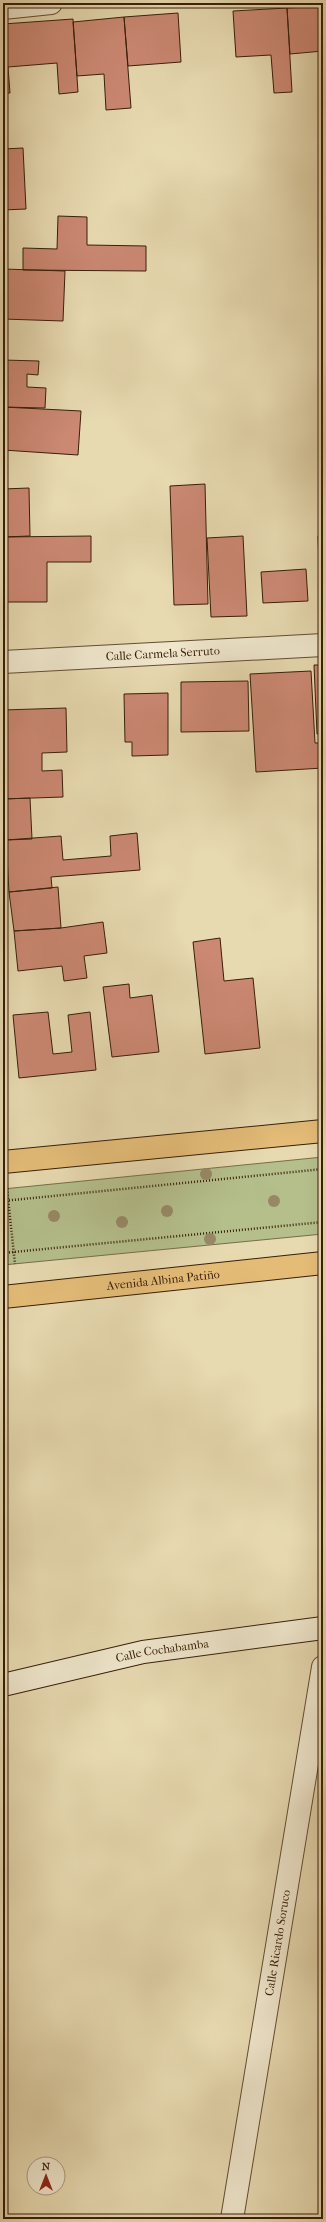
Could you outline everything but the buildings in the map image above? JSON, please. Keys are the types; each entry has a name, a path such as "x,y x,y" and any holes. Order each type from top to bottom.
{"main road":[{"path":"3,1162 323,1131"},
{"name":"Avenida Albina Patiño","path":"3,1297 323,1263"}],"street":[{"path":"3,8 51,3"},
{"name":"Calle Carmela Serruto","path":"3,662 323,645"},
{"name":"Calle Cochabamba","path":"3,1684 143,1652 323,1628"},
{"name":"Calle Ricardo Soruco","path":"232,2219 323,1667"}],"path":[{"path":"3,1201 323,1169"},
{"path":"7,1189 15,1264"},
{"path":"3,1253 323,1222"}],"green space":[{"path":"323,1157 323,1234 3,1265 3,1189"}]}
